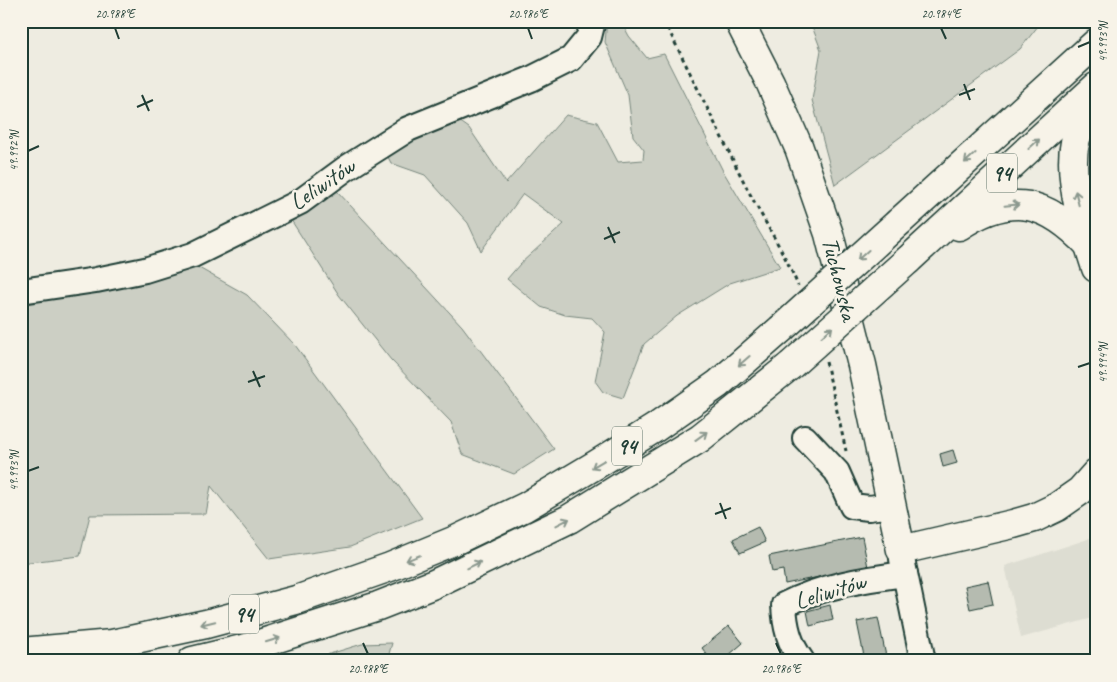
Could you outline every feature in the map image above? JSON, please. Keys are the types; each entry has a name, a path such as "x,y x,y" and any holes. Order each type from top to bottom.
{"main road":[{"name":"Tuchowska","path":"739,21 770,82 799,148 826,226 862,365 903,562"},
{"path":"1057,78 1096,33"},
{"name":"94","path":"21,652 112,644 233,617 306,597 390,567 458,539 525,507 654,428 718,384 782,329 1096,43"},
{"name":"94","path":"192,661 250,647 378,606 434,584 569,520 700,438 791,365 1096,88"},
{"path":"1092,257 1076,190 1073,163 1075,142 1084,121 1096,106"},
{"path":"908,260 973,217 996,207 1018,204 1038,207 1072,227 1092,257"},
{"path":"903,562 1034,518 1057,506 1080,490 1096,473"}],"street":[{"name":"Leliwitów","path":"21,291 96,280 145,270 193,255 300,202 345,169 408,129 531,79 571,59 589,37 593,21"},
{"path":"805,438 837,472 852,506 869,508 891,505"},
{"name":"Leliwitów","path":"802,661 796,653 785,624 784,605 801,596 872,578 903,562"},
{"name":"Tuchowska","path":"903,562 923,661"}],"path":[{"path":"664,21 706,102 749,192 791,269 798,287"},
{"path":"825,359 829,368 847,459"}],"shaded area":[{"path":"607,21 621,21 629,36 647,58 664,54 723,171 780,267 730,283 677,316 644,344 623,398 603,392 595,381 605,332 592,318 565,315 541,307 507,279 520,264 564,224 523,194 481,251 468,223 425,175 391,163 386,153 455,118 469,128 506,183 566,115 597,122 618,162 643,160 644,150 633,136 628,95 605,42"},
{"path":"810,21 1042,21 1020,49 835,185 812,100 821,50"},
{"path":"337,191 462,326 554,449 514,474 462,454 451,422 391,360 339,295 291,220 325,195"},
{"path":"190,263 247,295 295,345 422,518 350,547 269,559 211,486 206,514 90,515 80,556 21,563 21,302"},
{"path":"1096,535 1096,617 1021,638 1005,566"},
{"path":"392,643 387,661 307,661 362,644"}],"building":[{"path":"953,450 957,463 943,467 940,454"},
{"path":"758,527 765,542 740,553 733,539"},
{"path":"862,537 868,567 785,584 783,570 772,572 769,556"},
{"path":"988,581 993,604 970,609 965,586"},
{"path":"830,605 833,620 810,626 807,611"},
{"path":"878,618 887,661 865,661 857,622"},
{"path":"729,626 743,643 722,661 712,661 702,648"}]}
